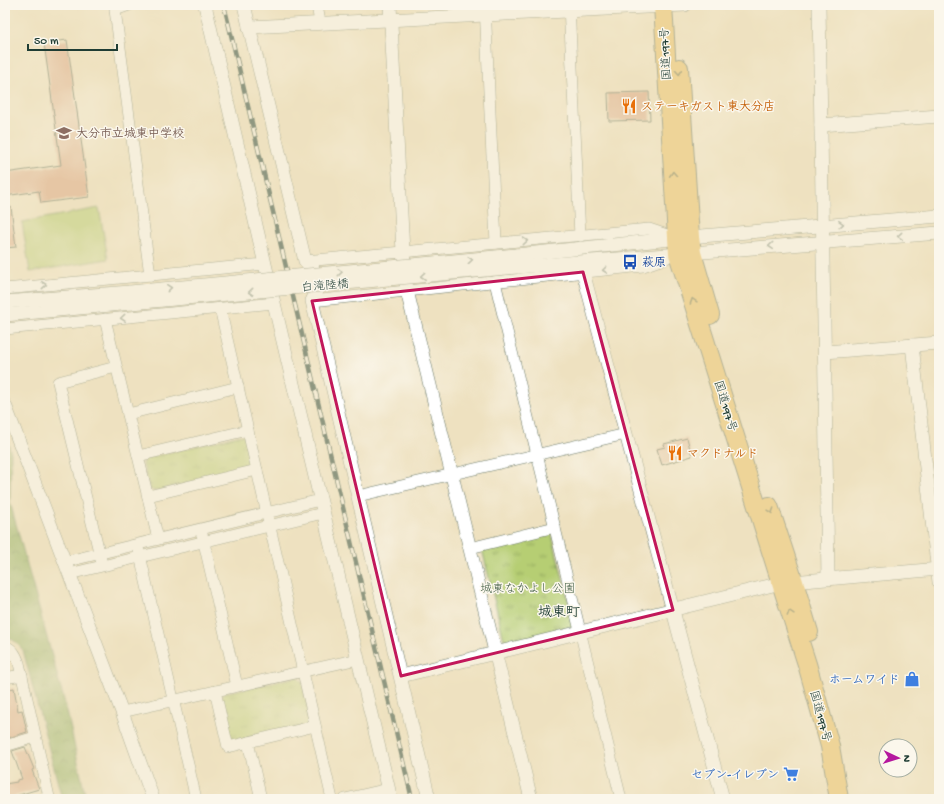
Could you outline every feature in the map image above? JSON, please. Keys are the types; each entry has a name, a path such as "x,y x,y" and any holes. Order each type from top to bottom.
{"highway":[{"name":"国道197号","path":"669,5 684,245 727,376 787,582 839,740 850,799"},
{"name":"国道197号","path":"787,582 807,664 828,739 839,799"}],"street":[{"path":"130,5 115,10 150,275"},
{"path":"205,5 389,794 345,799"},
{"path":"244,5 305,261 312,268 317,290 312,301 429,799"},
{"path":"317,5 320,23"},
{"path":"390,5 403,252 407,291 531,799"},
{"path":"249,27 390,20 485,10 685,5"},
{"path":"819,5 828,578"},
{"path":"569,8 580,236"},
{"path":"485,10 496,244"},
{"path":"821,126 939,116"},
{"path":"312,301 643,266 684,245 823,225 939,216"},
{"path":"305,261 649,229 684,245 823,242 939,233"},
{"name":"白滝陸橋","path":"131,297 684,245"},
{"path":"5,289 265,264"},
{"path":"583,272 723,799"},
{"path":"495,282 621,799"},
{"path":"5,302 131,297"},
{"path":"5,315 131,297"},
{"path":"5,329 274,303"},
{"path":"220,308 332,799"},
{"path":"105,319 158,539"},
{"path":"825,352 939,343"},
{"path":"400,676 787,582 828,578 938,574 912,345"},
{"path":"103,566 58,382 116,367"},
{"path":"128,414 238,387"},
{"path":"5,405 122,712 153,799"},
{"path":"138,456 248,430"},
{"path":"358,496 626,434"},
{"path":"148,496 257,470"},
{"path":"67,568 100,554 137,544 267,513 322,506"},
{"path":"67,568 103,566 270,526 322,506"},
{"path":"470,548 555,527"},
{"path":"201,529 236,686"},
{"path":"137,544 196,799"},
{"path":"5,646 10,648 15,654 22,675 49,797 43,799"},
{"path":"122,712 358,659"},
{"path":"5,678 22,675"},
{"path":"215,691 228,747 315,726"},
{"path":"5,746 35,737"},
{"path":"248,742 261,799"}],"highlighted area":[{"path":"583,272 673,610 401,676 312,301"}],"green space":[{"path":"99,208 108,259 30,272 22,222"},
{"path":"5,433 11,453 10,502 67,711 86,799 62,799 23,650 13,640 5,635"},
{"path":"242,435 246,438 253,464 250,469 155,491 149,489 143,464 146,458"},
{"name":"城東なかよし公園","path":"551,531 575,627 505,644 482,549"},
{"path":"297,677 302,682 310,719 307,725 235,742 230,739 221,699 224,693"}],"building":[{"path":"67,40 89,197 41,203 39,191 5,196 5,173 61,165 44,43"},
{"name":"ステーキガスト東大分店","path":"649,92 650,120 609,121 608,93"},
{"path":"5,207 11,207 16,247 5,248"},
{"name":"マクドナルド","path":"687,438 692,456 662,465 657,449 665,447 664,444"},
{"path":"14,688 18,711 22,710 27,732 5,739 5,690"},
{"path":"25,747 34,769 32,770 39,789 5,799 5,784 17,782 17,780 22,779 12,751"}],"railway":[{"path":"224,5 412,799"}],"place":[{"name":"ステーキガスト東大分店","path":"629,106"},
{"name":"大分市立城東中学校","path":"64,133"},
{"name":"萩原","path":"630,262"},
{"name":"マクドナルド","path":"675,453"},
{"name":"ホームワイド","path":"912,679"},
{"name":"セブン-イレブン","path":"791,774"}],"district":[{"name":"城東町","path":"559,611"}]}
